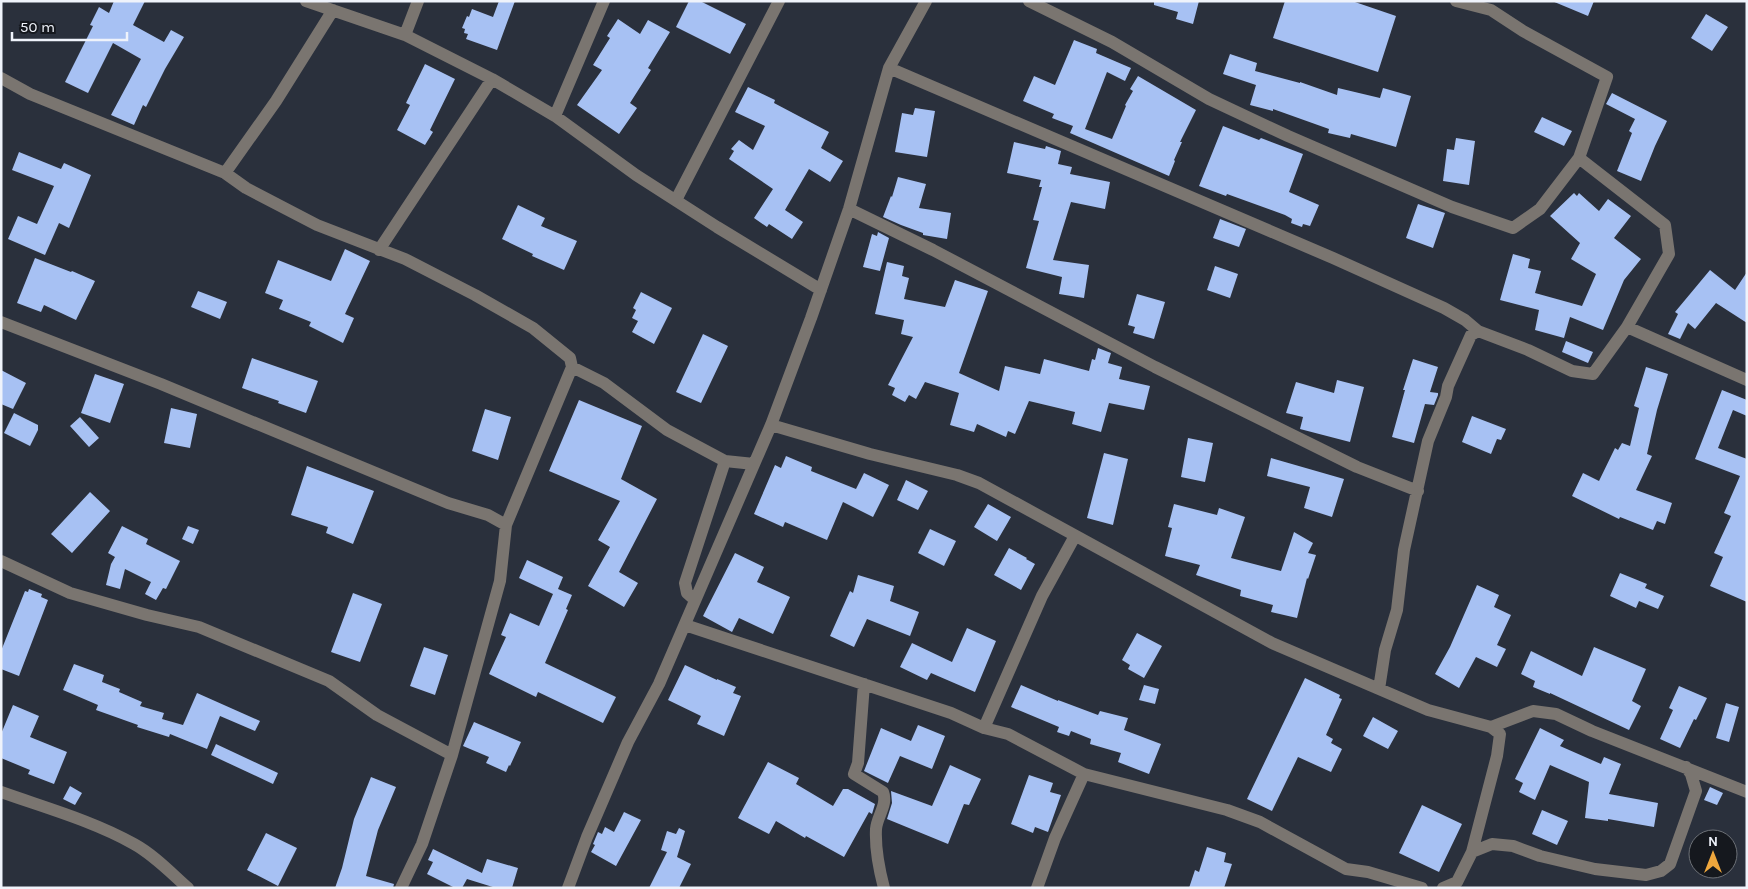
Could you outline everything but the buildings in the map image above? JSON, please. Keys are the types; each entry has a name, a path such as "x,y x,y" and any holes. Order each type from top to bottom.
{"street":[{"path":"306,1 406,35 492,79 555,116 636,175 821,290"},
{"path":"406,35 418,1"},
{"path":"555,116 604,1"},
{"path":"676,200 780,1"},
{"path":"568,888 587,837 628,742 659,684 771,425 849,209 889,68 926,1"},
{"path":"1029,1 1112,42 1209,99 1288,136 1452,207 1512,228 1540,209 1579,158 1607,77 1523,32 1491,10 1456,1"},
{"path":"225,173 276,101 333,10"},
{"path":"889,68 1333,258 1444,308 1465,320 1478,331 1528,350 1572,371 1593,374 1627,327 1670,254 1665,225 1579,158"},
{"path":"1,78 30,94 225,173 246,188 317,225 422,268 533,328 570,358 572,367 506,525 500,581 452,755 422,844 401,888"},
{"path":"379,250 492,79"},
{"path":"849,209 933,250 1155,367 1348,463 1418,491"},
{"path":"1,322 161,384 448,503 488,515 506,525"},
{"path":"1627,327 1747,380"},
{"path":"1379,689 1385,650 1397,610 1404,550 1428,441 1446,397 1448,386 1471,335 1478,331"},
{"path":"572,367 604,383 667,430 725,461 754,464"},
{"path":"771,425 870,454 957,475 979,483 1272,642 1428,710 1491,726 1500,734 1497,756 1472,852 1457,882 1442,888"},
{"path":"695,600 686,593 685,583 725,461"},
{"path":"984,728 1042,596 1075,536"},
{"path":"1,561 70,593 147,615 199,627 329,682 377,715 452,755"},
{"path":"684,625 952,713 984,728 1008,734 1084,774 1227,810 1260,822 1346,869 1368,872 1422,888"},
{"path":"864,684 858,763 854,774 883,792 884,803 876,826 876,834 879,865 884,888"},
{"path":"1491,726 1533,711 1556,714 1592,731 1747,792"},
{"path":"1472,852 1492,844 1512,846 1540,856 1595,869 1646,875 1661,871 1670,864 1696,791 1691,774 1686,767"},
{"path":"1037,888 1055,838 1084,774"},
{"path":"1,792 96,826 136,844 188,888"}]}
